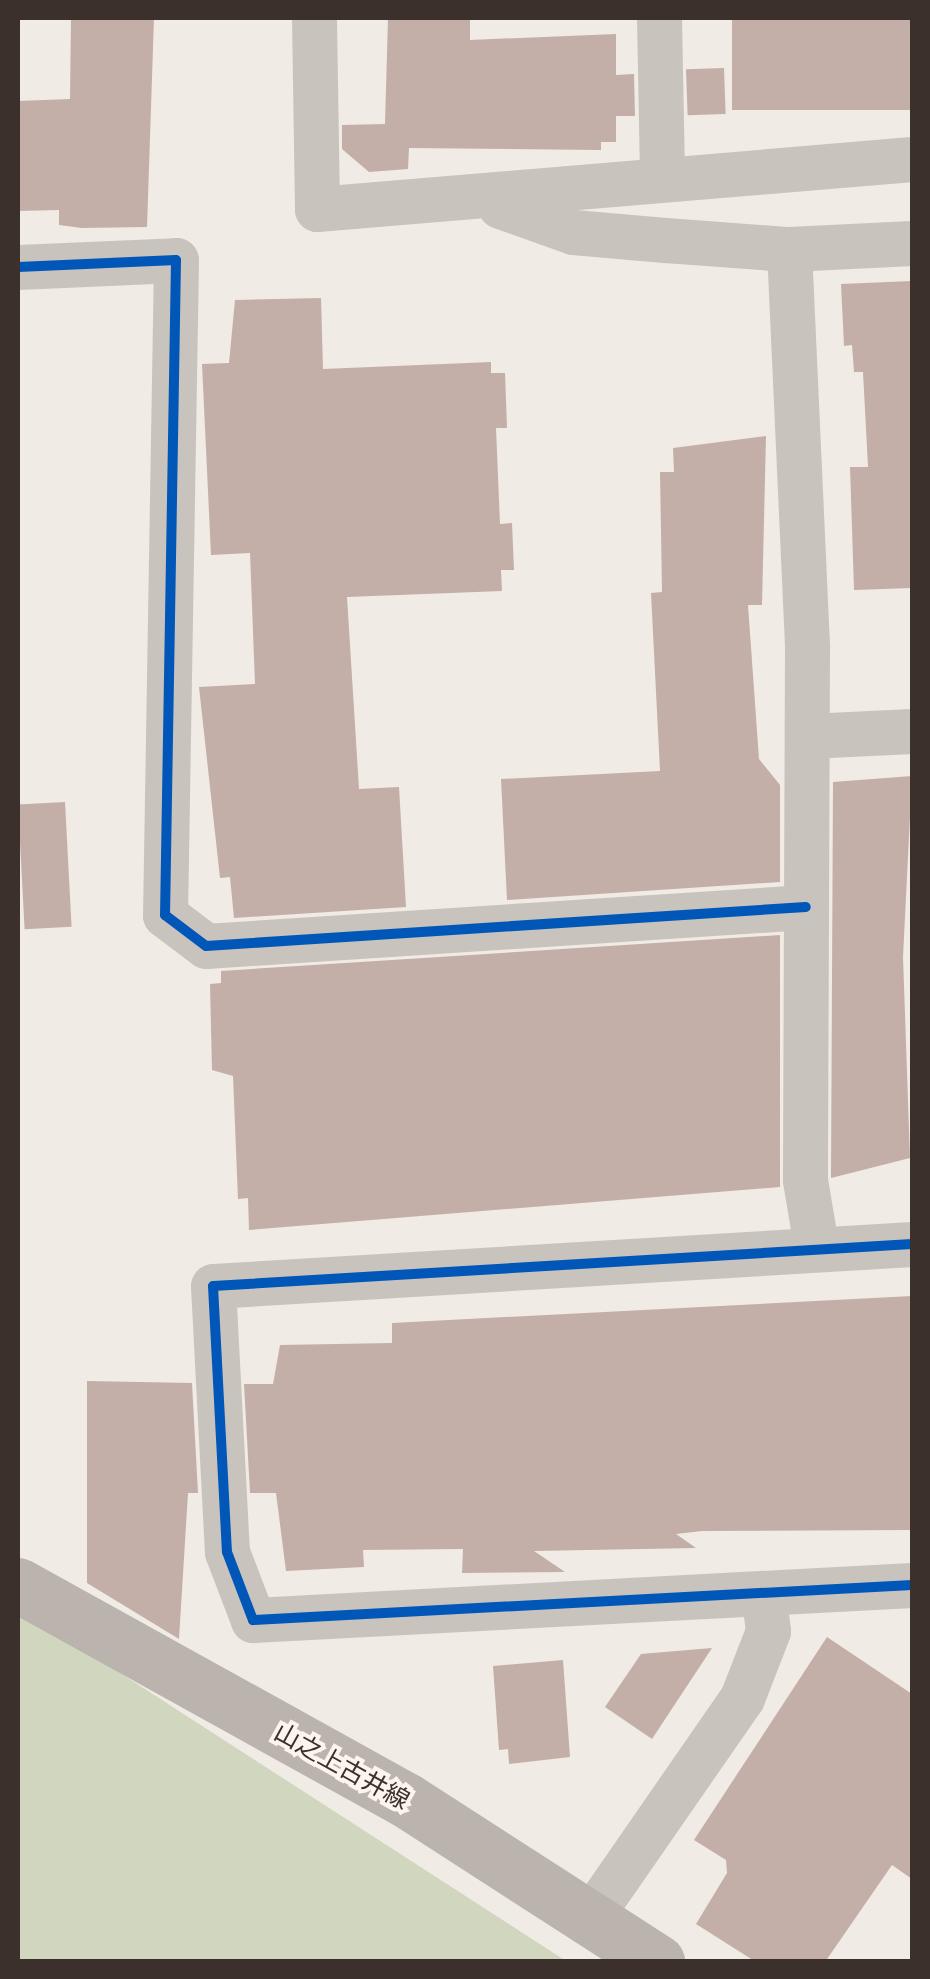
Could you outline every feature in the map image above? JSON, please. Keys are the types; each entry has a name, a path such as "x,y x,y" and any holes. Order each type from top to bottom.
{"main road":[{"name":"山之上古井線","path":"18,1586 593,1913 658,1962"}],"street":[{"path":"314,18 317,210 481,200 662,176 912,159"},
{"path":"659,18 662,176"},
{"path":"481,200 573,232 789,250 912,243"},
{"path":"789,250 807,736 805,1180 816,1246"},
{"path":"18,267 176,260 165,915 206,946 806,907"},
{"path":"807,736 912,731"},
{"path":"912,1244 816,1246 213,1286 226,1552 253,1620 912,1586"},
{"path":"593,1913 742,1698 768,1632 763,1594"}],"green space":[{"path":"18,1607 566,1961 18,1961"}],"building":[{"path":"71,18 154,18 147,227 82,228 59,225 59,210 18,211 18,101 70,99"},
{"path":"388,18 470,18 470,40 616,34 616,75 634,74 635,116 616,116 616,142 601,142 601,150 409,148 408,169 369,172 342,149 342,125 385,124"},
{"path":"732,18 910,18 910,110 732,110"},
{"path":"724,68 726,114 688,115 686,69"},
{"path":"912,281 912,588 854,590 850,467 868,467 863,372 854,372 852,345 844,346 841,284"},
{"path":"321,298 323,369 491,362 491,373 505,373 507,428 496,428 500,524 512,523 514,570 501,570 502,591 347,597 359,789 399,787 406,907 234,918 230,877 220,878 199,687 255,684 250,553 211,555 202,364 229,363 235,300"},
{"path":"766,436 762,605 748,605 759,759 780,785 780,882 507,900 501,779 660,771 651,593 662,592 660,472 674,472 673,448"},
{"path":"912,776 903,957 910,1158 831,1178 833,782"},
{"path":"65,802 72,927 25,929 18,804"},
{"path":"780,935 780,1187 249,1230 248,1198 238,1199 233,1076 212,1070 210,984 221,983 221,971"},
{"path":"912,1296 912,1530 702,1531 676,1534 696,1548 534,1551 565,1572 462,1573 463,1549 363,1550 364,1567 286,1571 276,1493 250,1493 244,1384 273,1384 280,1345 392,1343 392,1323"},
{"path":"87,1381 192,1383 198,1493 188,1493 179,1639 87,1583"},
{"path":"827,1637 912,1694 912,1879 892,1865 825,1962 756,1962 696,1924 727,1873 726,1860 694,1840"},
{"path":"712,1648 652,1739 605,1707 641,1654"},
{"path":"563,1660 570,1757 509,1764 508,1749 499,1750 493,1666"}],"cycle path":[{"path":"18,267 176,260 165,915 206,946 806,907"},
{"path":"912,1244 213,1286 227,1552 253,1620 912,1585"}]}
